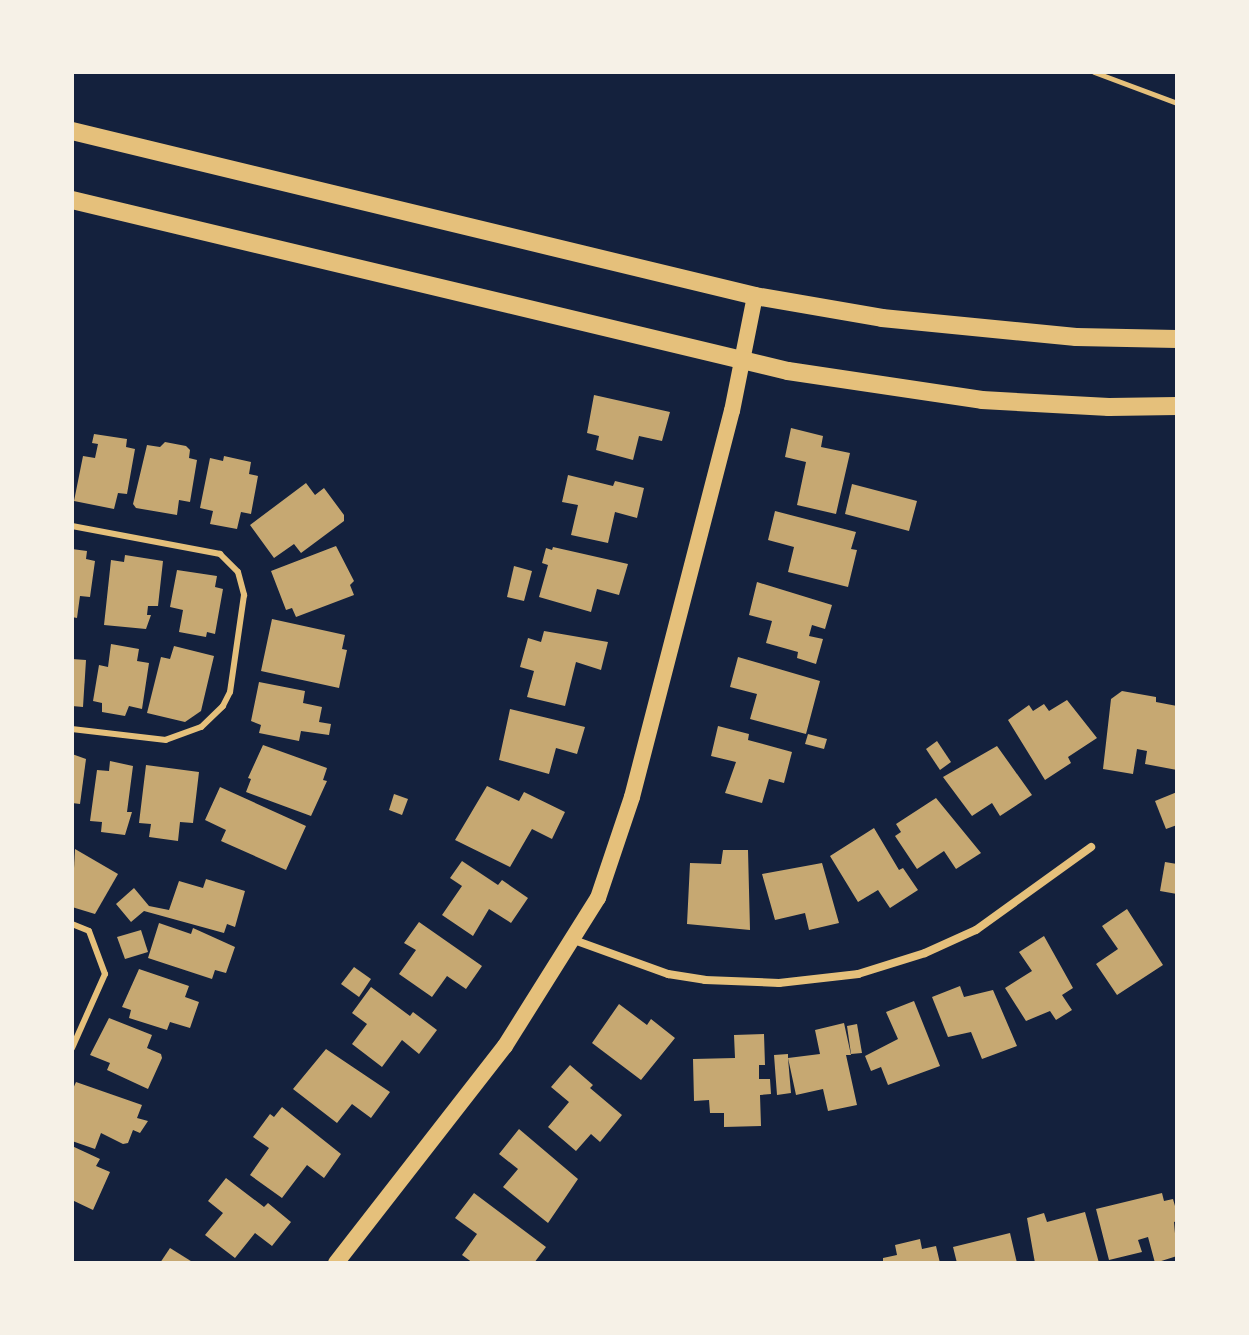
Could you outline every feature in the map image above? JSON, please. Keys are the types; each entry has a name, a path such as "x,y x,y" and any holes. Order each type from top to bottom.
{"main road":[{"path":"78,134 755,296 882,318 1076,337 1177,339"},
{"path":"72,200 742,362 874,387 982,400 1109,407 1177,406"},
{"path":"336,1263 505,1046 598,898 632,797 742,362 755,296"}],"street":[{"path":"574,940 668,974 705,980 779,983 858,974 925,953 976,930 1091,847"}],"lane":[{"path":"72,526 220,554 238,572 244,595 230,692 223,706 201,727 166,740 72,729"},
{"path":"72,924 89,931 105,974 72,1048"}],"path":[{"path":"1094,72 1177,103"}],"building":[{"path":"594,395 670,412 662,441 639,436 633,460 596,450 599,436 587,433"},
{"path":"791,428 823,436 821,447 850,453 836,514 797,505 806,462 785,457"},
{"path":"94,434 127,439 126,447 135,449 127,494 118,493 114,509 74,501 83,456 95,458 98,444 92,443"},
{"path":"165,442 186,446 190,450 189,458 197,460 190,502 179,500 177,515 136,508 133,504 147,445 160,447"},
{"path":"224,456 251,462 249,474 258,476 251,514 241,512 237,529 210,524 213,511 200,508 210,458 223,461"},
{"path":"568,475 613,486 615,481 644,488 637,518 615,512 608,543 571,535 578,505 562,502"},
{"path":"306,483 315,495 324,488 344,515 344,521 301,553 294,544 274,558 250,525"},
{"path":"852,484 917,501 909,531 845,514"},
{"path":"775,511 856,532 851,549 857,550 848,587 788,572 794,547 768,540"},
{"path":"336,546 354,581 350,585 354,595 296,617 292,608 286,610 271,571"},
{"path":"553,547 628,564 619,595 597,589 591,612 539,597 548,565 542,563 546,548 552,550"},
{"path":"72,549 87,551 86,559 95,561 90,597 80,596 77,618 72,617"},
{"path":"125,555 163,561 158,606 148,606 147,615 151,615 146,629 104,625 111,560 124,562"},
{"path":"514,566 532,571 524,601 507,597"},
{"path":"177,570 217,576 215,587 223,589 215,634 207,632 206,637 179,632 183,610 170,607"},
{"path":"757,582 832,605 825,629 812,625 809,636 823,639 816,664 797,658 798,652 766,643 772,621 749,615"},
{"path":"272,619 345,635 342,649 347,650 339,688 261,671"},
{"path":"544,631 608,642 601,670 576,662 565,706 527,697 534,671 520,667 528,638 541,642"},
{"path":"111,644 139,649 137,661 149,663 142,709 129,706 125,716 102,712 102,703 93,701 99,665 108,667"},
{"path":"174,646 214,656 201,711 185,722 147,713 161,657 170,659"},
{"path":"738,657 820,681 806,734 750,719 757,694 730,687"},
{"path":"72,659 86,660 83,707 72,706"},
{"path":"259,682 305,691 303,703 322,707 319,722 331,724 329,735 301,731 299,741 259,733 261,725 251,721"},
{"path":"1122,691 1156,697 1156,702 1177,706 1177,770 1145,764 1147,751 1137,749 1133,774 1103,769 1111,699"},
{"path":"1067,700 1097,738 1068,757 1071,763 1045,780 1008,720 1029,705 1033,711 1044,704 1049,711"},
{"path":"510,709 585,727 577,754 556,748 549,774 499,760"},
{"path":"718,726 749,734 748,740 792,752 784,783 769,779 762,803 725,793 736,762 711,756"},
{"path":"808,734 827,739 824,749 805,744"},
{"path":"937,741 951,762 940,770 926,749"},
{"path":"263,745 327,768 323,780 327,781 311,816 246,792 251,779 248,778"},
{"path":"997,746 1032,795 1000,816 992,803 972,816 943,777"},
{"path":"72,754 86,759 80,804 72,803"},
{"path":"110,761 133,766 127,812 132,812 125,835 101,832 102,822 90,821 97,770 109,771"},
{"path":"146,765 199,772 193,823 180,822 178,841 149,837 151,824 139,823"},
{"path":"487,786 519,801 524,792 565,812 552,839 532,829 510,867 455,840"},
{"path":"220,787 306,826 286,870 221,841 226,830 205,820"},
{"path":"1177,792 1177,825 1166,829 1155,801"},
{"path":"394,794 408,799 402,815 389,810"},
{"path":"936,798 981,853 956,869 944,851 917,869 895,836 901,832 896,824"},
{"path":"874,828 899,870 903,868 918,890 890,908 878,890 858,902 830,856"},
{"path":"75,849 118,874 95,914 72,907"},
{"path":"723,850 748,850 750,930 687,924 690,863 721,864"},
{"path":"462,861 498,885 502,880 528,898 511,923 489,909 473,936 442,915 462,886 450,878"},
{"path":"1165,862 1177,864 1177,894 1160,891"},
{"path":"822,863 839,923 809,930 805,913 775,920 762,874"},
{"path":"206,879 245,891 235,927 227,924 224,933 144,911 131,922 116,904 134,888 149,906 169,910 179,881 203,888"},
{"path":"1127,909 1163,965 1117,995 1096,964 1118,949 1102,926"},
{"path":"419,922 482,966 466,989 447,976 432,997 399,974 416,950 404,943"},
{"path":"159,923 191,934 193,928 235,947 226,973 215,970 212,979 148,958"},
{"path":"141,930 148,952 125,959 117,937"},
{"path":"1044,936 1073,988 1062,995 1072,1010 1056,1020 1050,1011 1026,1021 1005,988 1032,971 1019,952"},
{"path":"354,967 371,979 359,997 341,984"},
{"path":"139,969 189,986 185,997 199,1002 190,1028 170,1022 167,1030 129,1018 131,1010 122,1007"},
{"path":"960,986 964,997 993,990 1017,1046 982,1059 971,1032 948,1037 932,997"},
{"path":"371,987 410,1016 413,1012 437,1030 419,1054 402,1040 382,1067 352,1044 367,1024 352,1013"},
{"path":"914,1001 940,1066 888,1085 881,1067 871,1071 865,1056 898,1039 886,1012"},
{"path":"619,1004 647,1025 651,1019 675,1038 641,1080 592,1043"},
{"path":"109,1018 152,1035 147,1048 161,1054 162,1058 148,1089 107,1070 110,1063 90,1055"},
{"path":"844,1023 851,1055 846,1055 857,1105 828,1111 823,1089 796,1095 788,1058 820,1054 815,1030"},
{"path":"857,1024 862,1053 851,1054 847,1026"},
{"path":"764,1034 765,1065 759,1065 759,1079 770,1079 771,1094 760,1095 761,1126 724,1127 724,1113 710,1113 709,1100 694,1101 693,1059 735,1058 734,1035"},
{"path":"326,1049 390,1092 371,1118 352,1104 337,1123 293,1089"},
{"path":"788,1054 791,1093 777,1095 774,1055"},
{"path":"570,1065 593,1085 590,1088 622,1115 600,1142 591,1134 576,1151 548,1127 569,1102 551,1087"},
{"path":"76,1082 142,1105 137,1118 148,1121 140,1133 133,1130 128,1143 123,1144 101,1133 95,1149 72,1141 72,1091"},
{"path":"282,1107 341,1154 324,1178 307,1165 282,1198 250,1175 269,1148 253,1137 270,1114 274,1117"},
{"path":"519,1129 578,1179 548,1223 503,1187 518,1169 499,1154"},
{"path":"72,1146 100,1159 96,1166 110,1172 93,1210 72,1200"},
{"path":"226,1178 264,1207 268,1203 291,1222 272,1246 255,1233 235,1258 205,1235 223,1213 208,1201"},
{"path":"474,1193 546,1247 534,1263 473,1263 462,1255 477,1234 455,1218"},
{"path":"1162,1193 1164,1201 1173,1199 1177,1213 1177,1221 1174,1222 1177,1256 1155,1263 1148,1237 1138,1240 1142,1252 1109,1260 1096,1209"},
{"path":"1085,1212 1099,1263 1035,1263 1027,1218 1044,1213 1047,1222"},
{"path":"1010,1233 1017,1263 957,1263 953,1247"},
{"path":"920,1239 922,1249 936,1246 940,1263 883,1263 883,1258 897,1255 895,1245"},
{"path":"170,1248 194,1263 160,1263"}]}
